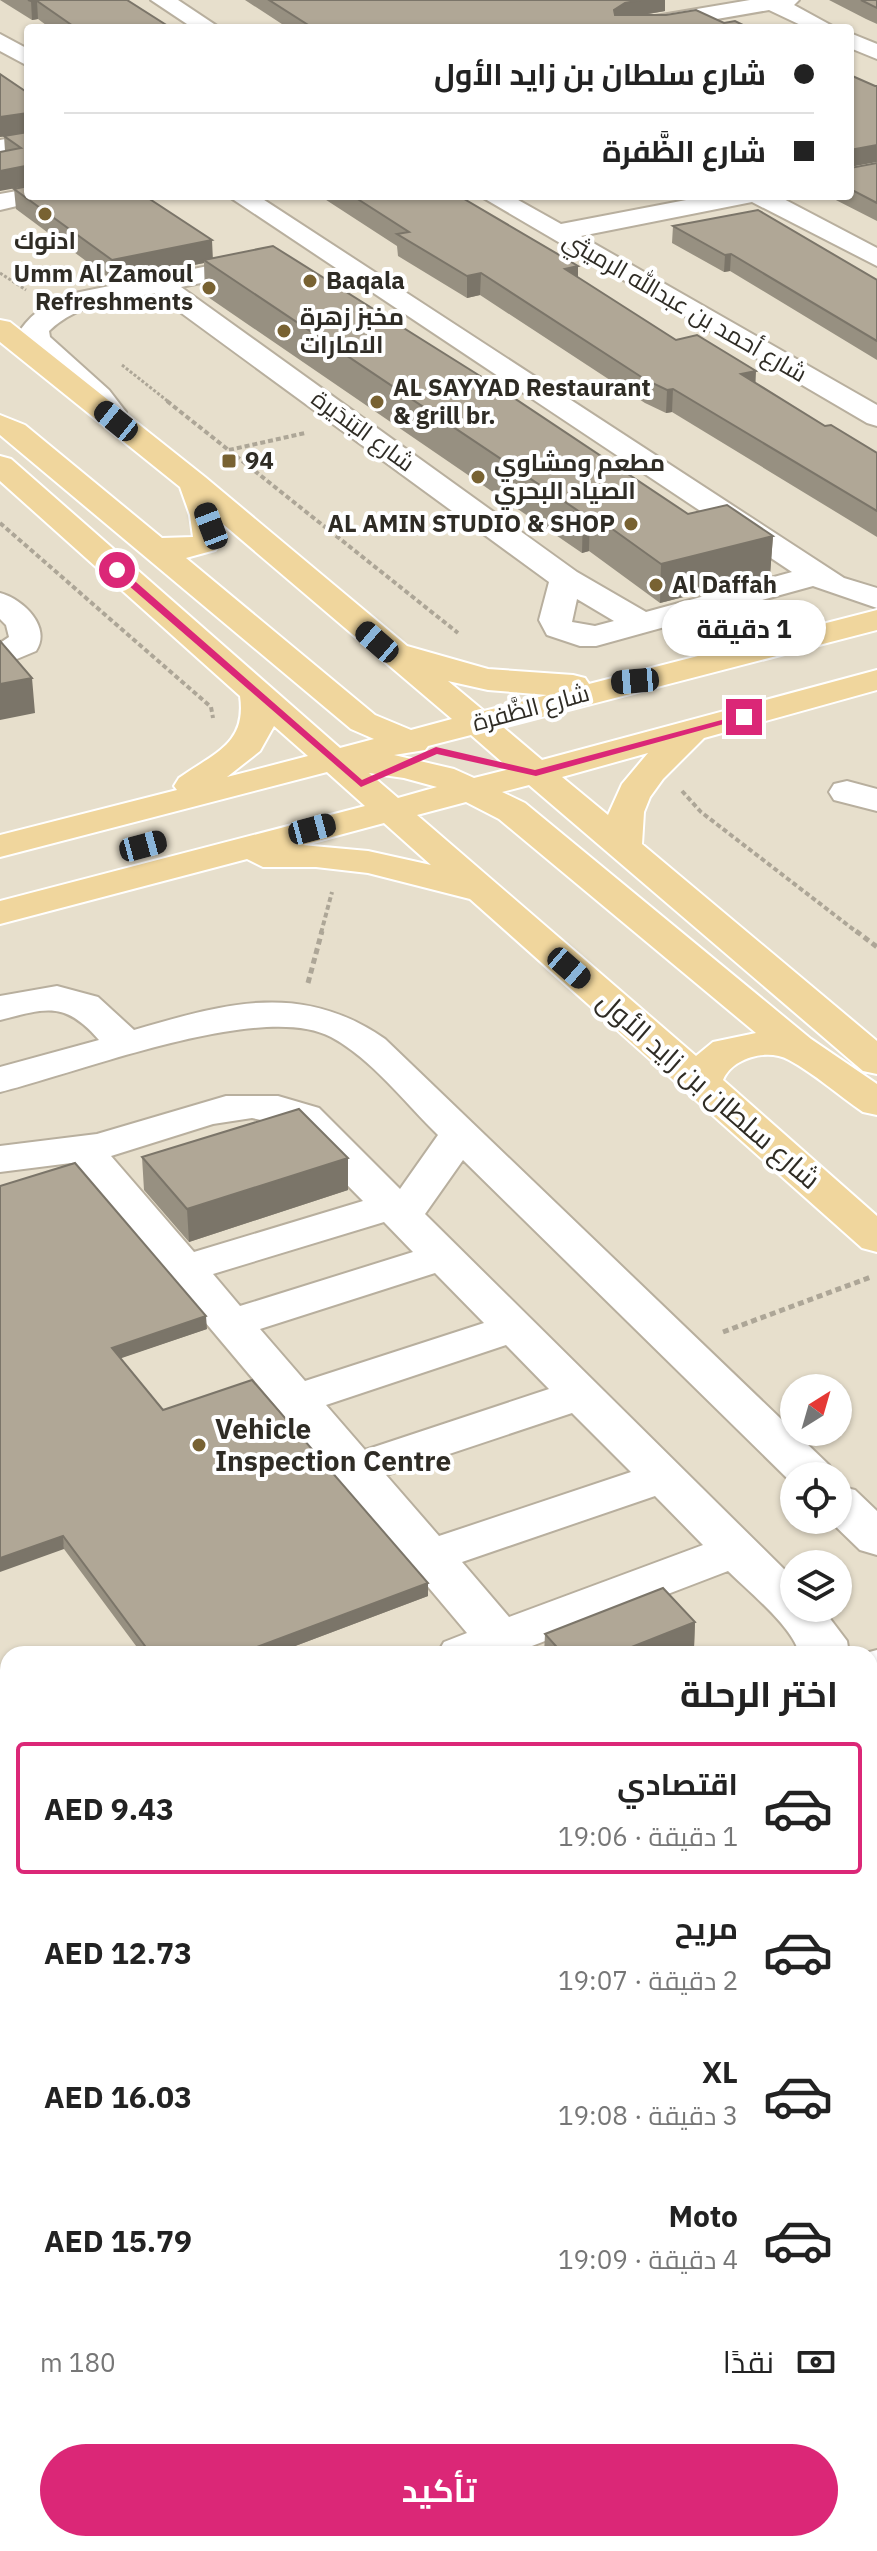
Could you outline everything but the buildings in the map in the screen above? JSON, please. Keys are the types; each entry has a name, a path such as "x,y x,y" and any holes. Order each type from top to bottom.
{"main road":[{"path":"0,328 194,483 474,724"},
{"path":"0,424 15,431 157,547 363,722 448,761 797,1047 877,1103"},
{"name":"شارع سلطان بن زايد الأول","path":"0,465 257,696 702,1081 877,1239"},
{"path":"157,547 179,551 200,547 209,539 211,526 194,483"},
{"name":"شارع الظَّفرة","path":"448,761 474,724 877,620"},
{"path":"377,642 413,659 457,673 507,681 550,685 635,681"},
{"path":"0,913 204,859 375,796 448,761 877,649"},
{"path":"0,846 330,759 448,761 536,773 877,680"},
{"path":"170,801 248,744 261,719 257,696"},
{"path":"624,850 622,826 627,802 637,785 691,732"},
{"path":"0,884 375,796 448,761 536,773 877,1062"},
{"path":"204,859 276,855 347,859 395,866 481,892"},
{"path":"702,1081 705,1069 714,1058 730,1050 762,1044 797,1047"}],"street":[{"path":"162,0 202,24"},
{"path":"643,24 721,5 775,1 818,24"},
{"path":"721,5 761,24"},
{"path":"0,41 24,56"},
{"path":"854,42 877,52"},
{"path":"0,147 24,143"},
{"path":"0,202 24,197"},
{"path":"247,200 826,580 877,598"},
{"name":"شارع أحمد بن عبدالله الرميثي","path":"500,200 877,417"},
{"path":"557,233 726,200"},
{"path":"767,200 877,258"},
{"path":"116,421 99,396 37,340 35,329 55,310 80,300 324,250"},
{"name":"شارع البَندَيرة","path":"159,284 566,579 644,625"},
{"path":"566,579 555,620 559,628 580,636 596,636 826,580"},
{"path":"826,580 840,601 840,630"},
{"path":"0,603 22,621 26,635 24,644 0,656"},
{"path":"0,1008 39,999 85,1004 95,1010 125,1045"},
{"path":"0,1080 240,1013 300,1014 342,1026 359,1036 798,1462"},
{"path":"0,1159 35,1150 83,1150 233,1105 278,1107 314,1124 780,1594"},
{"path":"185,1269 399,1210 460,1134"},
{"path":"83,1150 430,1556 481,1646 736,1550"},
{"path":"232,1323 444,1256"},
{"path":"297,1399 516,1327"},
{"path":"356,1469 582,1394"},
{"path":"430,1556 664,1477"},
{"path":"852,1515 877,1539"},
{"path":"806,1622 823,1646"}],"path":[{"path":"0,273 55,310"},
{"path":"117,360 465,639"},
{"path":"228,451 351,423"},
{"path":"0,523 211,707 214,721"},
{"path":"679,787 701,812 877,947"},
{"path":"300,1014 333,886"},
{"path":"681,1348 877,1275"}],"place":[{"name":"ادنوك","path":"45,214"},
{"name":"Baqala","path":"310,281"},
{"name":"Umm Al Zamoul Refreshments","path":"209,288"},
{"name":"مخبز زهرة الامارات","path":"284,331"},
{"name":"AL SAYYAD Restaurant & grill br.","path":"377,402"},
{"name":"94","path":"229,461"},
{"name":"مطعم ومشاوي الصياد البحري","path":"478,477"},
{"name":"AL AMIN STUDIO & SHOP","path":"631,524"},
{"name":"Al Daffah","path":"656,585"},
{"name":"Vehicle Inspection Centre","path":"199,1445"}],"route":[{"path":"117,570 257,696 361,784 436,750 536,773 744,717"}]}
